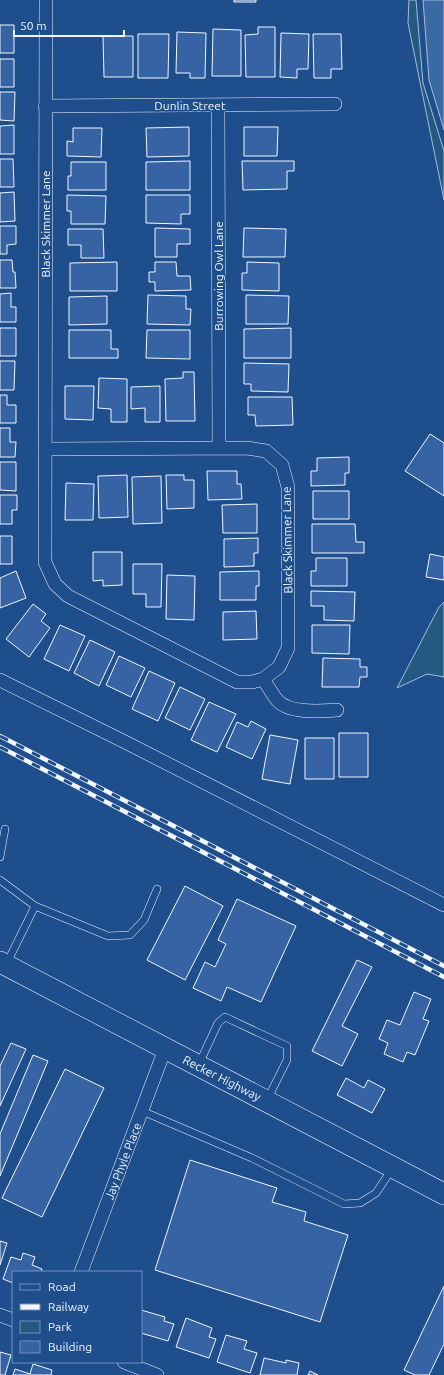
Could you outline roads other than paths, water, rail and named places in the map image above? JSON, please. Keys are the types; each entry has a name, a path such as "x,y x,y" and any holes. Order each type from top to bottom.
{"main road":[{"name":"Recker Highway","path":"3,964 444,1194"}],"street":[{"name":"Black Skimmer Lane","path":"45,449 247,448 266,451 282,465 288,487 288,648 279,667 263,679 252,682 237,682 68,596 55,584 45,562 45,449 46,0"},
{"name":"Dunlin Street","path":"46,106 335,104"},
{"name":"Burrowing Owl Lane","path":"218,105 219,448"},
{"path":"263,679 278,702 289,707 305,711 338,710"},
{"path":"0,680 444,905"},
{"name":"Jay Phyle Place","path":"81,1271 165,1049"},
{"path":"0,1315 12,1320"},
{"path":"127,1363 157,1375"}],"lane":[{"path":"0,857 5,829"},
{"path":"0,880 35,906 108,936 130,935 144,920 156,889"},
{"path":"3,964 35,906"},
{"path":"198,1066 218,1023 225,1017 287,1046 287,1060 266,1102"},
{"path":"142,1111 252,1158 344,1204 360,1203 376,1194 394,1168"}],"railway":[{"path":"0,736 444,966"},
{"path":"0,747 444,977"}]}
